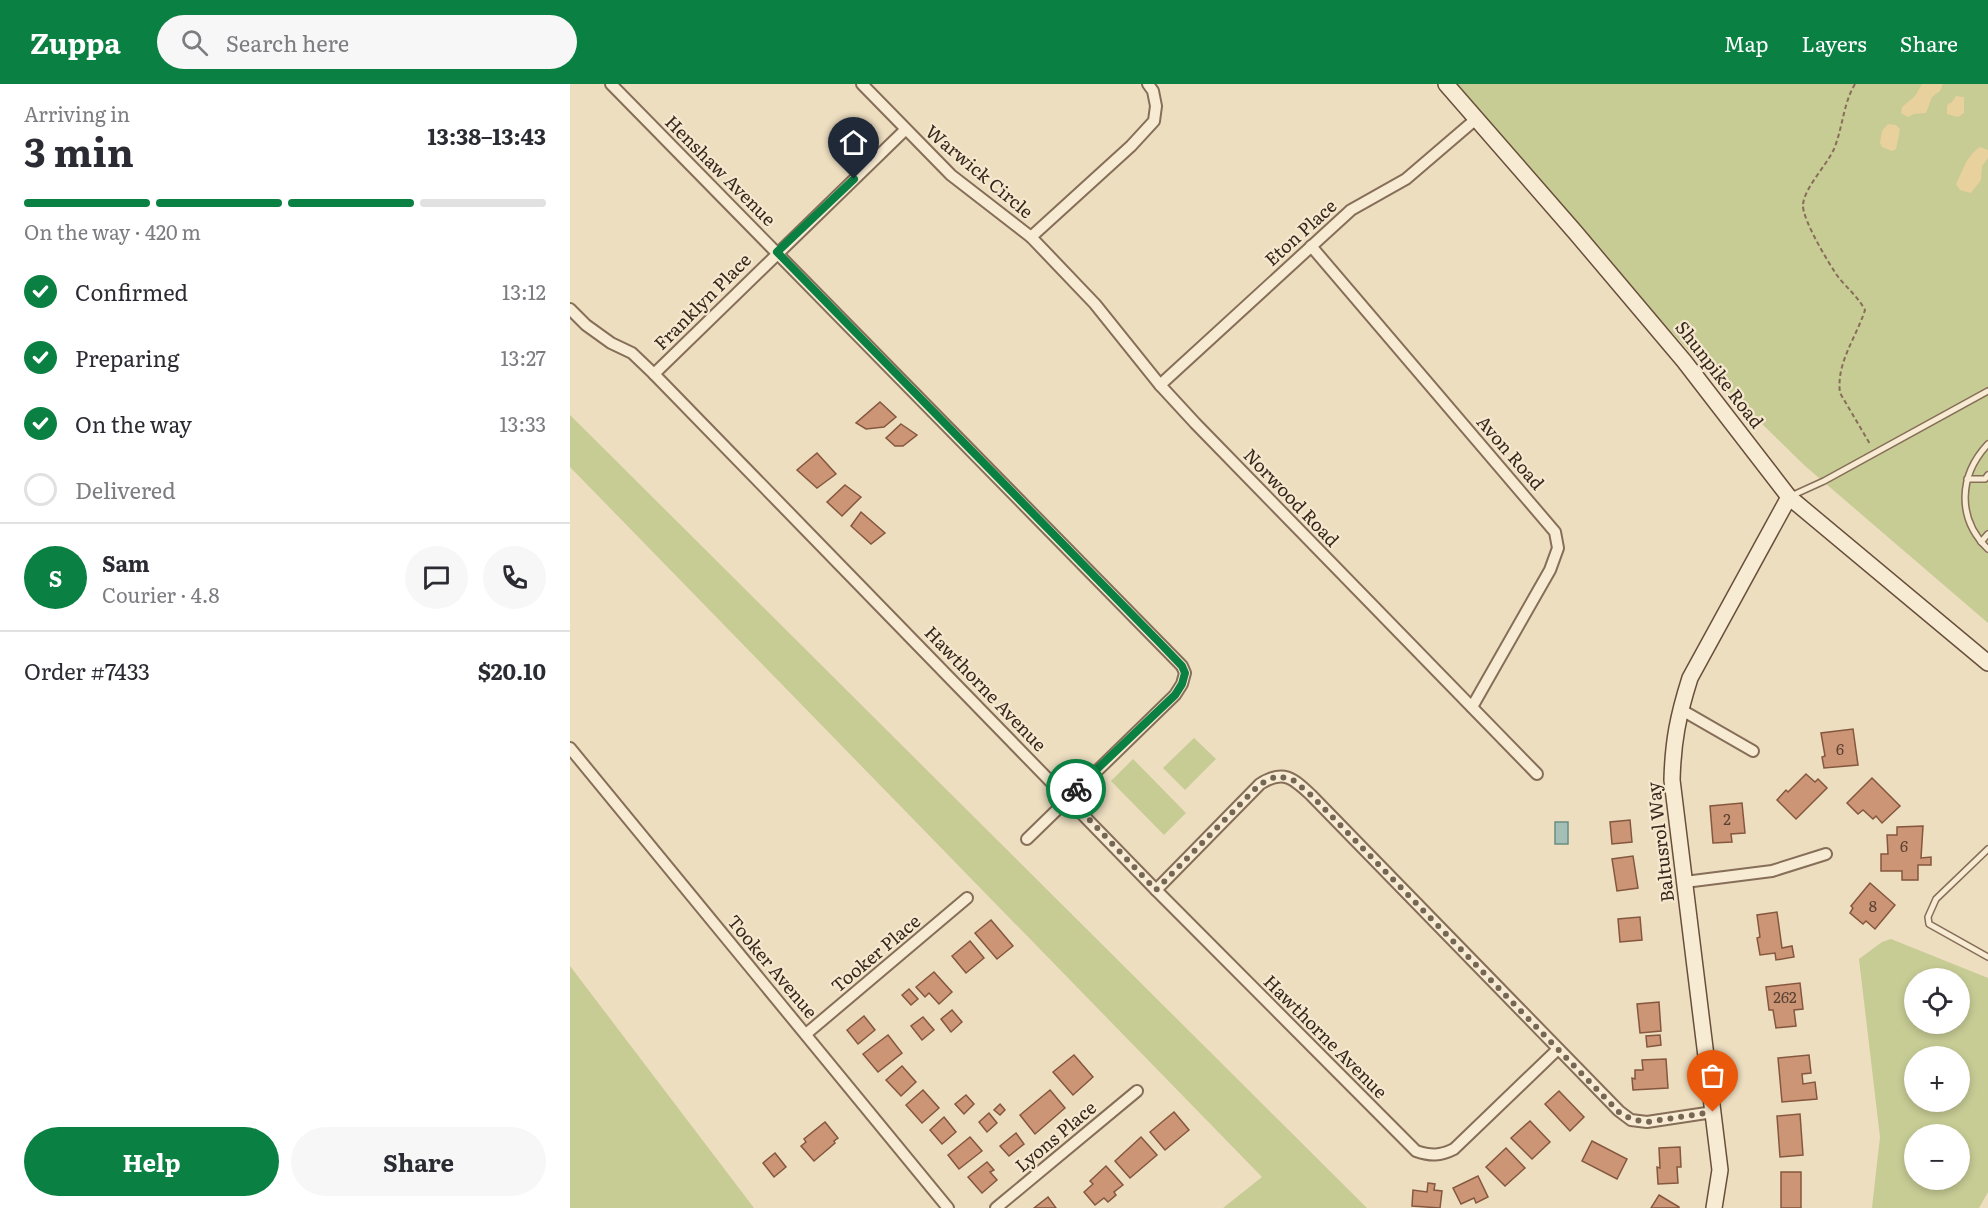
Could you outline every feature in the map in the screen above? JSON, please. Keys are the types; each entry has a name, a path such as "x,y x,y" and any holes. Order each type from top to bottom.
{"street":[{"name":"Henshaw Avenue","path":"611,84 1182,666 1185,673 1182,684 1175,695 1068,797"},
{"name":"Warwick Circle","path":"862,84 951,175 1031,237 1131,146 1154,121 1156,106 1148,84"},
{"name":"Shunpike Road","path":"1446,84 1684,361 1789,497 1988,663"},
{"name":"Eton Place","path":"1160,385 1351,210 1406,179 1476,119"},
{"name":"Franklyn Place","path":"654,374 905,130"},
{"name":"Norwood Road","path":"1031,237 1095,304 1160,385 1537,774"},
{"name":"Avon Road","path":"1311,246 1555,532 1558,548 1550,570 1472,707"},
{"name":"Hawthorne Avenue","path":"570,309 586,325 611,343 632,353 654,374 1156,890 1416,1151 1429,1155 1442,1155 1454,1149 1558,1049"},
{"name":"Baltusrol Way","path":"1714,1208 1720,1170 1672,780 1673,743 1680,709 1690,678 1789,497"},
{"path":"1680,709 1753,751"},
{"name":"Tooker Avenue","path":"570,748 948,1208"},
{"path":"1156,890 1260,784 1269,778 1283,776 1293,780 1311,795 1619,1112 1631,1119 1647,1122 1713,1112"},
{"path":"1027,839 1068,797"},
{"path":"1685,882 1772,871 1826,854"},
{"name":"Tooker Place","path":"806,1034 967,898"},
{"name":"Lyons Place","path":"996,1208 1137,1091"}],"lane":[{"path":"1789,497 1824,481 1988,391"},
{"path":"1988,444 1976,457 1967,479 1965,508 1971,529 1988,549"},
{"path":"1967,479 1985,478 1988,475"},
{"path":"1981,542 1988,534"},
{"path":"1986,853 1936,899 1928,917 1929,924 1988,957"}],"path":[{"path":"1855,84 1848,96 1838,138 1830,158 1807,193 1803,205 1806,218 1823,253 1839,278 1858,298 1865,310 1842,364 1839,384 1840,393 1874,452"}],"green space":[{"path":"1457,84 1988,84 1988,623 1804,465 1698,361"},
{"path":"570,415 1367,1208 1223,1208 1262,1177 570,467"},
{"path":"1194,738 1216,759 1185,790 1163,768"},
{"path":"1133,759 1186,813 1164,835 1111,781"},
{"path":"1891,939 1963,968 1904,968 1904,1034 1970,1034 1970,971 1988,978 1988,1192 1979,1208 1872,1208 1880,1137 1859,959 1882,942"},
{"path":"570,966 754,1208 570,1208"}],"sand":[{"path":"1922,84 1943,84 1940,91 1932,97 1926,113 1908,117 1901,113 1902,107 1915,96"},
{"path":"1956,96 1964,97 1964,113 1958,117 1947,114 1947,105"},
{"path":"1888,124 1896,125 1900,129 1896,149 1892,151 1882,147 1880,143 1882,131"},
{"path":"1980,147 1988,150 1988,158 1982,166 1981,180 1971,193 1960,190 1956,184 1968,159"}],"water":[{"path":"1555,822 1568,822 1568,844 1555,844"}],"building":[{"path":"880,402 896,417 884,427 866,429 856,423"},
{"path":"901,424 917,435 903,446 895,446 886,438"},
{"path":"817,453 836,474 817,488 797,470"},
{"path":"845,485 861,497 842,516 827,502"},
{"path":"861,512 885,533 871,544 851,526"},
{"path":"1853,729 1858,765 1824,768 1822,757 1825,756 1821,733"},
{"path":"1806,774 1815,782 1818,779 1827,788 1796,819 1777,800"},
{"path":"1872,778 1900,806 1882,823 1876,816 1873,819 1863,810 1858,814 1847,803"},
{"path":"1742,803 1745,833 1731,834 1732,842 1713,843 1710,806"},
{"path":"1630,820 1632,842 1612,844 1610,822"},
{"path":"1923,826 1921,858 1931,857 1931,865 1918,865 1918,880 1902,880 1902,871 1881,871 1881,854 1888,854 1887,835 1897,835 1897,827"},
{"path":"1633,856 1638,888 1617,891 1612,859"},
{"path":"1870,883 1895,905 1875,929 1866,921 1863,924 1850,913 1853,908 1851,906"},
{"path":"1777,912 1782,948 1792,946 1794,957 1776,960 1775,953 1760,955 1757,915"},
{"path":"1640,917 1642,940 1620,942 1618,919"},
{"path":"991,920 1013,946 997,959 975,933"},
{"path":"970,941 984,958 966,973 952,956"},
{"path":"934,972 952,992 939,1004 929,993 925,997 916,987"},
{"path":"1800,983 1803,1009 1794,1010 1796,1026 1776,1028 1773,1010 1769,1010 1766,987"},
{"path":"909,989 918,999 911,1005 902,995"},
{"path":"1659,1002 1661,1031 1640,1033 1637,1004"},
{"path":"952,1010 962,1022 951,1032 941,1019"},
{"path":"864,1016 875,1030 858,1044 847,1030"},
{"path":"923,1017 934,1030 922,1040 911,1026"},
{"path":"888,1035 902,1053 878,1072 863,1054"},
{"path":"1660,1035 1661,1045 1647,1047 1646,1036"},
{"path":"1074,1055 1093,1077 1073,1095 1053,1072"},
{"path":"1809,1055 1811,1073 1802,1074 1803,1084 1815,1082 1817,1099 1782,1102 1778,1058"},
{"path":"1666,1059 1668,1088 1633,1090 1632,1078 1635,1079 1635,1070 1643,1070 1642,1060"},
{"path":"902,1066 916,1082 901,1096 886,1080"},
{"path":"923,1090 939,1108 922,1123 906,1105"},
{"path":"1050,1090 1065,1108 1035,1134 1020,1115"},
{"path":"1559,1091 1584,1117 1570,1131 1545,1104"},
{"path":"966,1095 974,1104 964,1114 955,1104"},
{"path":"1000,1104 1005,1110 1000,1115 994,1110"},
{"path":"1174,1112 1189,1130 1165,1150 1150,1132"},
{"path":"989,1113 997,1123 987,1132 979,1122"},
{"path":"1800,1114 1803,1155 1780,1157 1777,1116"},
{"path":"944,1117 956,1132 942,1144 930,1130"},
{"path":"1530,1121 1550,1142 1532,1159 1511,1138"},
{"path":"825,1122 838,1138 814,1161 801,1146 806,1142 804,1139"},
{"path":"1016,1133 1024,1144 1009,1156 1000,1146"},
{"path":"970,1137 982,1151 959,1169 948,1155"},
{"path":"1141,1137 1157,1155 1130,1178 1115,1161"},
{"path":"1592,1141 1627,1159 1617,1179 1582,1161"},
{"path":"1680,1147 1681,1167 1677,1167 1678,1183 1658,1184 1659,1148"},
{"path":"1506,1148 1525,1168 1505,1186 1486,1167"},
{"path":"775,1153 786,1167 774,1177 763,1163"},
{"path":"987,1162 994,1170 990,1172 997,1180 982,1193 968,1177"},
{"path":"1106,1166 1123,1185 1114,1192 1116,1195 1108,1202 1104,1198 1095,1205 1084,1192 1093,1184 1090,1181"},
{"path":"1781,1172 1801,1172 1801,1208 1781,1208"},
{"path":"1478,1176 1488,1197 1476,1203 1474,1198 1461,1204 1453,1188"},
{"path":"1428,1183 1435,1184 1434,1190 1442,1191 1440,1208 1412,1206 1413,1190 1427,1192"},
{"path":"1659,1195 1679,1207 1679,1208 1651,1208"},
{"path":"1048,1197 1056,1208 1034,1208"}],"way so far":[{"path":"1076,789 1068,797 1156,890 1260,784 1277,776 1293,780 1311,795 1619,1112 1631,1119 1647,1122 1713,1112"}],"route":[{"path":"854,179 777,252 1158,641 1182,666 1185,673 1182,684 1175,695 1076,789"}]}
